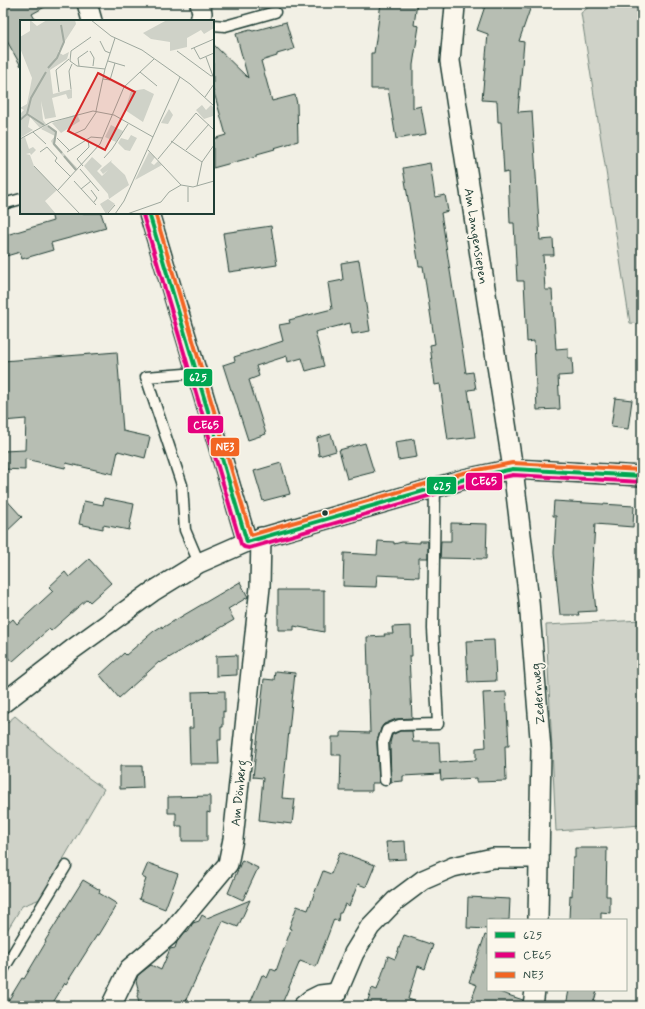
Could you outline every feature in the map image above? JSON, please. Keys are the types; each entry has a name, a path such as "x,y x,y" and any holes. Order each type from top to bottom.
{"street":[{"path":"87,3 92,20"},
{"path":"200,3 202,13 200,20"},
{"name":"Am Langensiepen","path":"456,3 450,61 513,469"},
{"name":"Am Dönberg","path":"111,1006 129,969 168,936 228,864 260,587 254,539 197,372 149,214"},
{"path":"5,698 152,592 199,564 254,539 465,479 513,469 642,476"},
{"name":"Zedernweg","path":"513,469 529,601 541,750 538,919"},
{"path":"303,1006 310,1000 320,995 341,1000 354,953 370,928 395,901 423,880 453,867 493,858 539,858"},
{"path":"533,1006 535,991"}],"lane":[{"path":"214,25 225,26 275,12"},
{"path":"3,204 20,199"},
{"path":"197,372 146,377 182,485 186,530 199,564"},
{"path":"384,780 383,742 387,730 399,725 438,724 434,630 435,488"},
{"path":"3,970 66,866"}],"shaded area":[{"path":"594,3 642,3 642,324 630,323 581,13"},
{"path":"642,620 642,825 556,831 546,625"},
{"path":"15,716 83,774 104,789 40,899 22,906 3,937 3,726"}],"building":[{"path":"3,3 52,3 32,14 35,20 20,20 20,64 3,34"},
{"path":"381,3 417,3 414,25 419,26 413,65 413,108 421,106 426,134 396,139 388,89 371,89 371,53 374,53"},
{"path":"486,3 514,3 530,9 519,41 524,42 518,112 532,111 540,240 553,239 554,255 543,255 545,290 552,290 556,349 568,348 568,358 572,358 573,375 558,376 560,409 537,410 534,341 527,342 524,281 517,281 514,223 510,223 508,172 504,173 501,122 498,122 497,101 482,100 488,34 477,30"},
{"path":"286,22 294,49 261,61 272,101 295,95 297,104 298,141 257,154 257,156 214,168 214,139 226,135 214,93 214,45 248,78 236,34 250,30 253,31"},
{"path":"430,163 435,197 445,195 448,211 441,213 466,373 473,372 476,389 468,390 475,437 448,440 440,384 435,385 430,345 435,344 423,266 419,266 403,168"},
{"path":"51,214 101,214 106,228 51,243 53,250 22,259 20,252 3,257 3,236 53,221"},
{"path":"271,226 277,265 229,272 223,233"},
{"path":"359,260 370,331 352,334 350,323 315,332 324,366 306,371 302,358 288,362 287,356 256,366 259,376 249,380 266,434 248,440 223,365 235,361 234,357 283,341 279,325 290,323 289,320 332,309 328,283 343,280 341,263"},
{"path":"117,352 123,431 150,437 145,458 118,451 113,474 66,463 65,468 25,459 25,470 3,469 3,451 25,450 26,419 3,421 3,361"},
{"path":"615,398 632,400 628,429 611,427"},
{"path":"331,434 336,451 319,456 317,438"},
{"path":"414,439 417,457 398,460 395,442"},
{"path":"365,443 374,472 347,479 339,450"},
{"path":"281,463 290,494 263,501 254,471"},
{"path":"3,496 22,517 3,535"},
{"path":"104,498 134,504 129,530 103,525 103,529 79,524 84,501 103,505"},
{"path":"554,501 634,506 633,527 595,524 592,573 596,611 578,612 579,615 560,615 554,553 556,516 553,516"},
{"path":"451,523 487,524 486,559 440,558 441,541 451,541"},
{"path":"378,541 394,542 394,544 402,542 420,543 420,541 428,541 428,558 419,558 419,577 377,575 376,587 343,586 344,553 377,555"},
{"path":"89,559 111,583 90,602 87,599 51,631 49,629 12,662 3,652 3,628 13,619 17,624 53,591 49,587 65,572 69,577"},
{"path":"240,582 248,597 228,609 234,620 160,663 159,662 119,698 100,675 124,653 126,655 154,631 162,626 162,628"},
{"path":"278,590 324,590 324,632 294,626 294,630 278,630"},
{"path":"411,626 412,656 409,656 412,718 396,719 384,724 381,728 377,742 379,783 372,783 372,791 340,791 341,755 332,755 332,737 341,737 341,732 370,733 367,637 393,634 392,627"},
{"path":"494,640 496,681 468,682 466,641"},
{"path":"237,655 237,675 216,676 216,656"},
{"path":"275,671 295,673 282,798 295,799 292,824 259,820 263,778 253,777 264,679 274,680"},
{"path":"225,691 223,727 221,727 221,740 218,740 219,764 190,764 189,728 193,728 192,692"},
{"path":"506,692 509,746 505,746 506,781 477,782 477,778 441,780 440,770 440,774 403,776 403,781 391,782 390,743 392,735 400,731 412,731 413,742 439,742 440,762 476,760 476,748 486,747 483,693"},
{"path":"120,766 142,766 143,788 120,789"},
{"path":"210,796 210,813 207,812 207,841 182,841 182,826 176,826 176,813 168,813 168,797"},
{"path":"405,841 406,859 388,860 386,842"},
{"path":"575,848 607,848 606,896 610,896 610,913 601,912 601,919 569,919 570,895 572,896 573,858 575,858"},
{"path":"340,852 375,865 366,887 358,884 349,906 345,904 341,913 339,913 338,921 334,919 316,967 300,961 281,1006 249,1006 262,975 267,978 271,969 276,971 291,929 289,928 297,906 308,910 323,871 331,874"},
{"path":"242,860 258,868 243,900 228,893"},
{"path":"148,863 178,874 165,909 139,899 146,879 142,877"},
{"path":"83,880 100,890 99,893 117,904 98,935 51,1006 5,1006 22,978 24,979 46,942 45,941"},
{"path":"468,897 510,899 509,919 487,919 487,929 467,928"},
{"path":"250,900 238,927 223,921 183,1006 140,1006 137,996 139,992 136,981 138,975 151,965 161,970 170,949 175,948 177,942 185,932 188,931 193,923 199,921 202,915 207,918"},
{"path":"404,935 433,945 425,969 418,966 408,999 417,1002 416,1006 366,1006 372,988 377,990 388,956 395,959"},
{"path":"485,935 487,936 487,991 496,991 523,1000 522,1006 469,1006 477,985 469,982"},
{"path":"569,991 597,991 593,1006 566,1006"}],"transit line":[{"name":"625","path":"149,214 247,542"},
{"name":"NE3","path":"155,214 251,535 463,473 512,463 642,470"},
{"name":"CE65","path":"143,215 241,544 244,547 249,548 466,485 513,475 642,482"},
{"name":"625","path":"247,542 465,479 513,469 642,476"}]}
